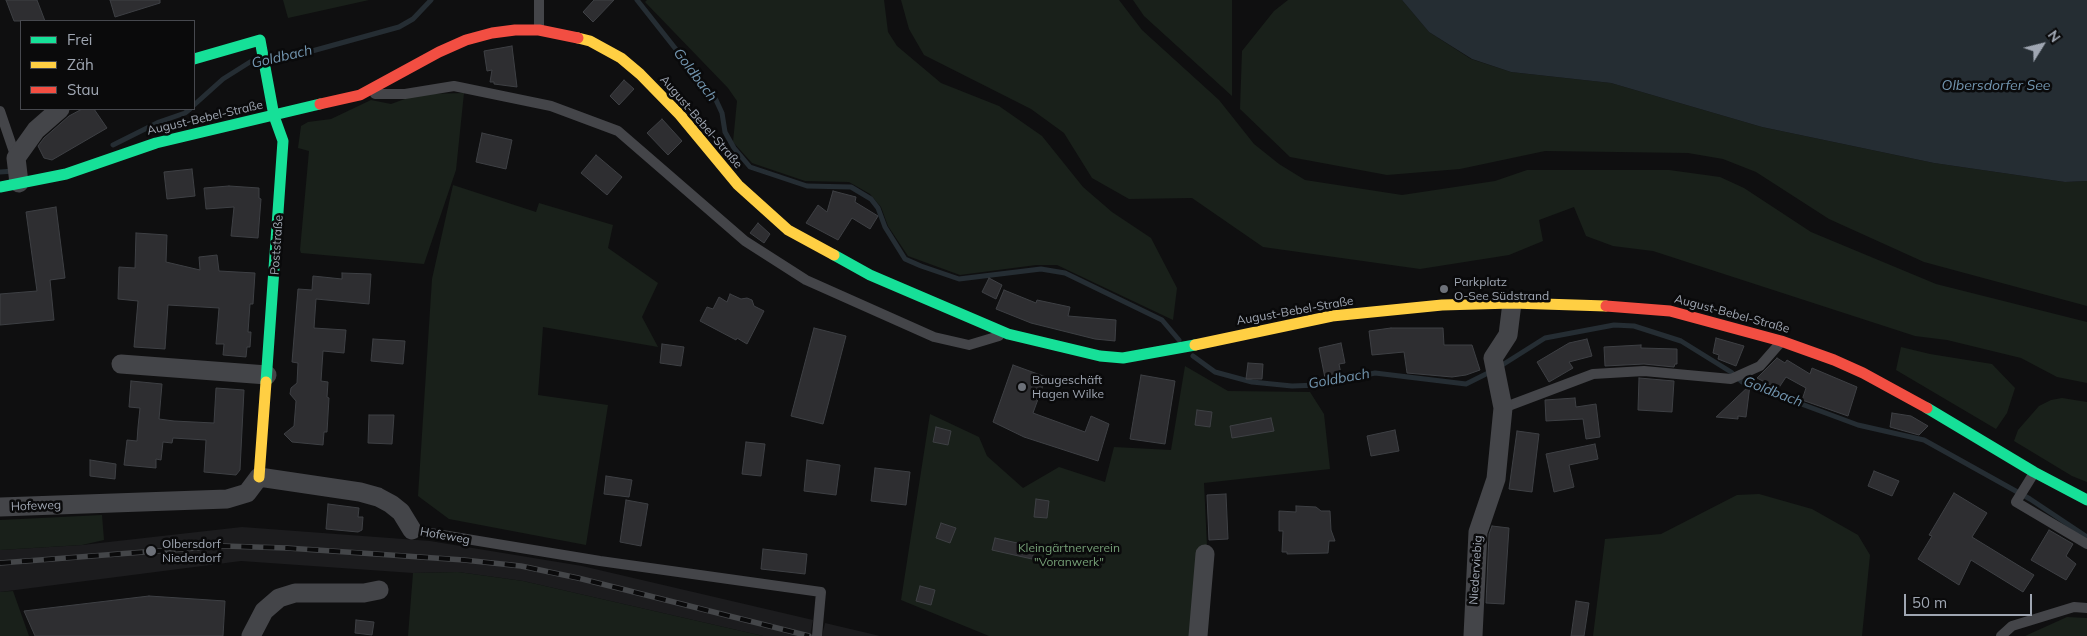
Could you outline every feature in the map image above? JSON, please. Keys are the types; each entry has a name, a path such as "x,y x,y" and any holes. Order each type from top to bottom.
{"street":[{"name":"August-Bebel-Straße","path":"0,187 90,168 156,143 360,94 439,52 466,40 492,32 538,30 590,41 621,58 640,74 680,115 738,185 788,230 870,275 1008,334 1100,356 1123,358 1178,350 1332,316 1442,305 1512,302 1618,306 1670,311 1712,321 1782,342 1834,360 1863,373 1910,398 2034,472 2087,500"},
{"name":"Poststraße","path":"195,59 260,40 274,116 283,141 259,477"},
{"path":"19,183 17,161 36,130 59,110"},
{"name":"Niederviebig","path":"1473,636 1478,532 1496,479 1503,408 1493,358 1508,335 1512,302"},
{"path":"121,364 267,375"},
{"name":"Hofeweg","path":"0,507 227,499 247,493 259,477 360,492 378,497 401,512 412,530"},
{"path":"1198,636 1205,554"},
{"path":"251,636 264,611 279,598 295,593 364,593 379,590"}],"lane":[{"path":"538,30 539,0"},
{"name":"August-Bebel-Straße","path":"360,94 405,94 454,86 551,106 618,131 744,241 806,280 934,337 969,345 1008,334"},
{"path":"1,116 17,161"},
{"path":"1503,408 1593,374 1644,371 1731,379 1760,366 1782,342"},
{"path":"2034,472 2016,502 2087,544"},
{"name":"Hofeweg","path":"412,530 600,561 821,592 817,636"},
{"path":"2001,636 2012,626 2074,607 2087,608"}],"shaded area":[{"path":"242,527 430,541 582,566 813,620 810,636 763,636 523,581 458,572 413,573 241,561 0,592 0,550 82,545"},
{"path":"825,623 880,636 822,636"}],"green space":[{"path":"283,0 369,0 288,18"},
{"path":"647,0 884,0 888,32 897,46 941,83 999,106 1042,136 1083,187 1112,212 1151,238 1177,288 1173,320 1057,265 1036,265 960,275 908,256 888,226 881,207 870,194 849,182 805,181 752,163 733,142 737,101 728,88 645,2"},
{"path":"901,0 1119,0 1142,30 1219,100 1254,144 1279,164 1305,180 1402,195 1495,181 1527,170 1669,170 1720,177 1744,188 1811,232 1936,284 2087,322 2087,383 2057,377 2021,358 1947,340 1915,336 1653,251 1613,246 1586,236 1574,207 1539,220 1543,241 1509,255 1420,269 1263,247 1192,198 1129,199 1092,178 1064,133 1031,109 924,55 909,29"},
{"path":"1133,0 1232,0 1232,96 1144,16"},
{"path":"1288,0 1402,0 1429,32 1471,59 1511,72 1611,83 1762,127 1934,163 2065,182 2087,181 2087,306 1924,262 1829,219 1756,172 1723,159 1688,153 1545,151 1460,169 1387,175 1290,157 1240,109 1242,51 1274,11"},
{"path":"464,93 456,170 424,264 301,253 309,151 298,148 301,126 308,122 331,119 371,100 391,104 413,96 426,94"},
{"path":"453,185 536,212 539,203 613,225 608,248 658,283 642,317 658,347 543,327 538,395 608,405 586,545 449,519 418,496 432,279"},
{"path":"1901,347 1930,354 1992,364 2015,388 2007,413 1996,429 1896,370"},
{"name":"Kleingärtnerverein \"Voranwerk\"","path":"1185,366 1228,391 1310,392 1324,414 1330,469 1204,483 1208,567 1198,636 989,636 901,600 930,414 979,437 987,456 1023,488 1059,467 1105,482 1114,447 1171,450"},
{"path":"2062,398 2087,402 2087,482 2072,476 2014,441 2018,430 2039,406 2051,400"},
{"path":"1759,494 1812,509 1858,535 1870,555 1862,636 1593,636 1605,539 1661,534 1737,495"},
{"path":"102,515 104,540 82,545 0,550 0,520"},
{"path":"458,572 523,581 763,636 408,636 413,573"},
{"path":"13,591 29,636 0,636 0,592"},
{"path":"2067,617 2087,618 2087,636 2025,636"}],"water":[{"name":"Olbersdorfer See","path":"1402,0 2087,0 2087,181 2065,182 1934,163 1762,127 1611,83 1511,72 1472,59 1429,32"}],"building":[{"path":"6,0 37,0 45,20 14,21"},
{"path":"110,0 160,0 160,3 115,17"},
{"path":"594,0 614,0 593,22 583,12"},
{"path":"512,46 517,87 490,82 492,70 487,71 484,51"},
{"path":"624,80 634,89 619,105 610,96"},
{"path":"80,110 95,110 107,128 52,160 44,158 38,146 44,138 69,116"},
{"path":"662,119 682,141 668,155 647,133"},
{"path":"482,133 512,140 506,169 476,162"},
{"path":"596,155 622,177 607,195 581,173"},
{"path":"192,169 195,196 167,199 164,172"},
{"path":"229,186 259,188 259,198 261,199 258,238 231,236 234,207 206,209 204,188"},
{"path":"833,191 856,197 855,202 878,216 870,229 852,218 838,240 806,223 818,205 827,212"},
{"path":"56,207 65,278 50,280 54,320 0,325 0,294 37,291 26,212"},
{"path":"758,223 770,234 764,243 750,233"},
{"path":"136,233 167,235 166,262 200,270 199,257 217,255 219,271 255,273 253,304 250,304 248,332 251,332 250,347 247,347 246,357 223,355 224,344 216,344 219,308 168,305 165,349 134,347 138,301 118,299 119,267 135,268"},
{"path":"342,273 371,274 369,304 316,299 314,328 346,330 344,353 323,351 321,381 328,382 327,397 329,398 327,432 324,432 323,445 292,442 284,434 294,426 296,401 290,394 291,388 297,383 298,363 292,362 298,289 312,290 313,276 342,279"},
{"path":"989,278 1002,285 996,299 982,292"},
{"path":"1004,290 1036,303 1037,300 1070,307 1068,316 1116,320 1115,341 1095,339 1031,323 996,309"},
{"path":"730,294 741,299 747,298 752,300 754,306 764,311 747,344 700,321 707,307 713,309 719,297 727,302"},
{"path":"814,328 846,336 823,424 791,416"},
{"path":"1391,328 1443,328 1444,345 1472,345 1480,370 1452,377 1407,373 1404,352 1372,355 1369,331"},
{"path":"1716,338 1744,346 1736,366 1718,359 1719,355 1713,353"},
{"path":"373,339 405,341 403,364 371,361"},
{"path":"1587,339 1592,356 1569,362 1573,368 1549,382 1537,362 1569,343"},
{"path":"1341,343 1345,363 1339,364 1341,374 1325,378 1319,348"},
{"path":"662,344 684,347 681,366 660,363"},
{"path":"1641,345 1641,348 1677,349 1677,364 1674,367 1644,364 1605,366 1604,347"},
{"path":"1777,358 1785,363 1787,360 1810,374 1812,368 1857,387 1848,416 1802,400 1806,388 1786,377 1778,389 1757,378"},
{"path":"1248,363 1263,364 1262,379 1246,379"},
{"path":"1013,365 1046,377 1033,413 1085,432 1091,416 1109,424 1098,461 1024,437 993,422"},
{"path":"1141,375 1175,381 1165,444 1130,439"},
{"path":"1639,378 1674,381 1672,412 1638,410"},
{"path":"131,381 162,384 159,419 174,421 214,423 216,388 244,390 240,470 236,475 204,472 206,440 173,438 172,443 163,442 161,460 156,459 156,468 124,465 127,440 137,441 140,408 129,407"},
{"path":"1750,385 1746,417 1738,416 1738,419 1716,417"},
{"path":"1575,398 1576,407 1596,404 1600,437 1586,439 1583,419 1546,421 1545,400"},
{"path":"1197,410 1212,412 1210,427 1195,425"},
{"path":"1892,413 1911,416 1928,426 1919,435 1890,427"},
{"path":"369,415 394,415 392,444 368,443"},
{"path":"1271,418 1274,431 1232,438 1230,426"},
{"path":"936,427 951,431 948,445 933,442"},
{"path":"1395,430 1399,451 1371,456 1367,436"},
{"path":"1517,431 1539,434 1532,492 1509,489"},
{"path":"746,442 765,444 761,476 742,474"},
{"path":"1595,444 1598,459 1569,465 1574,487 1554,492 1546,454"},
{"path":"90,460 116,464 115,479 90,476"},
{"path":"807,460 840,465 836,495 804,491"},
{"path":"875,468 910,472 906,505 871,501"},
{"path":"1874,471 1899,481 1892,496 1868,486"},
{"path":"606,476 632,480 629,497 604,494"},
{"path":"1954,493 1987,513 1972,537 2034,575 2023,592 1971,560 1959,585 1918,559 1932,536 1929,535"},
{"path":"1226,494 1228,539 1209,540 1207,495"},
{"path":"1036,499 1049,501 1047,518 1034,517"},
{"path":"626,500 648,504 641,546 620,542"},
{"path":"328,504 359,508 358,517 363,517 362,530 358,532 326,529"},
{"path":"1296,506 1316,507 1321,511 1330,511 1331,530 1335,541 1329,541 1328,553 1287,554 1287,552 1282,552 1283,531 1279,531 1279,511 1296,512"},
{"path":"941,523 956,528 950,543 936,538"},
{"path":"1492,526 1509,528 1504,604 1486,603 1489,534"},
{"path":"2049,530 2073,544 2066,556 2076,564 2066,580 2031,560"},
{"path":"995,538 1035,547 1032,559 992,550"},
{"path":"763,549 807,554 805,574 761,569"},
{"path":"920,586 935,590 931,605 916,601"},
{"path":"149,596 225,601 223,636 35,636 24,611"},
{"path":"1576,601 1589,603 1584,636 1571,636"},
{"path":"356,620 374,622 372,635 355,633"}],"waterway":[{"name":"Goldbach","path":"272,59 294,56 399,27 413,19 431,0"},
{"name":"Goldbach","path":"637,0 716,100 722,113 725,132 734,148 750,167 807,186 851,187 871,199 878,208 885,227 905,259 921,266 959,279 1041,269 1065,273 1162,320 1179,340"},
{"name":"Goldbach","path":"195,104 223,79 250,62 256,61"},
{"name":"Goldbach","path":"113,145 159,122 189,110"},
{"name":"Goldbach","path":"0,172 14,171"},
{"name":"Goldbach","path":"1499,367 1545,338 1614,325 1634,326 1681,341 1731,372 1742,382 1858,425 1924,440 2030,499 2087,537"},
{"name":"Goldbach","path":"1193,356 1215,372 1252,382 1292,386 1319,385 1375,373 1466,384 1492,371"}],"railway":[{"path":"0,563 223,546 287,548 464,560 521,566 578,578 809,636"}],"traffic: fast":[{"path":"195,59 260,40 274,116 283,141 266,382"},
{"path":"0,187 66,174 156,143 320,104"},
{"path":"834,255 870,275 1008,334 1100,356 1123,358 1195,345"},
{"path":"1927,408 2034,472 2087,500"}],"traffic: slow":[{"path":"578,38 590,41 621,58 640,74 680,115 738,185 788,230 834,255"},
{"path":"1195,345 1332,316 1442,305 1512,303 1606,306"},
{"path":"259,477 266,382"}],"traffic: jam":[{"path":"320,104 360,95 439,52 466,40 492,33 515,30 539,30 578,38"},
{"path":"1606,306 1670,311 1781,341 1834,360 1863,373 1927,408"}],"place":[{"name":"Parkplatz O-See Südstrand","path":"1444,289"},
{"name":"Baugeschäft Hagen Wilke","path":"1022,387"},
{"name":"Olbersdorf Niederdorf","path":"151,551"}]}
